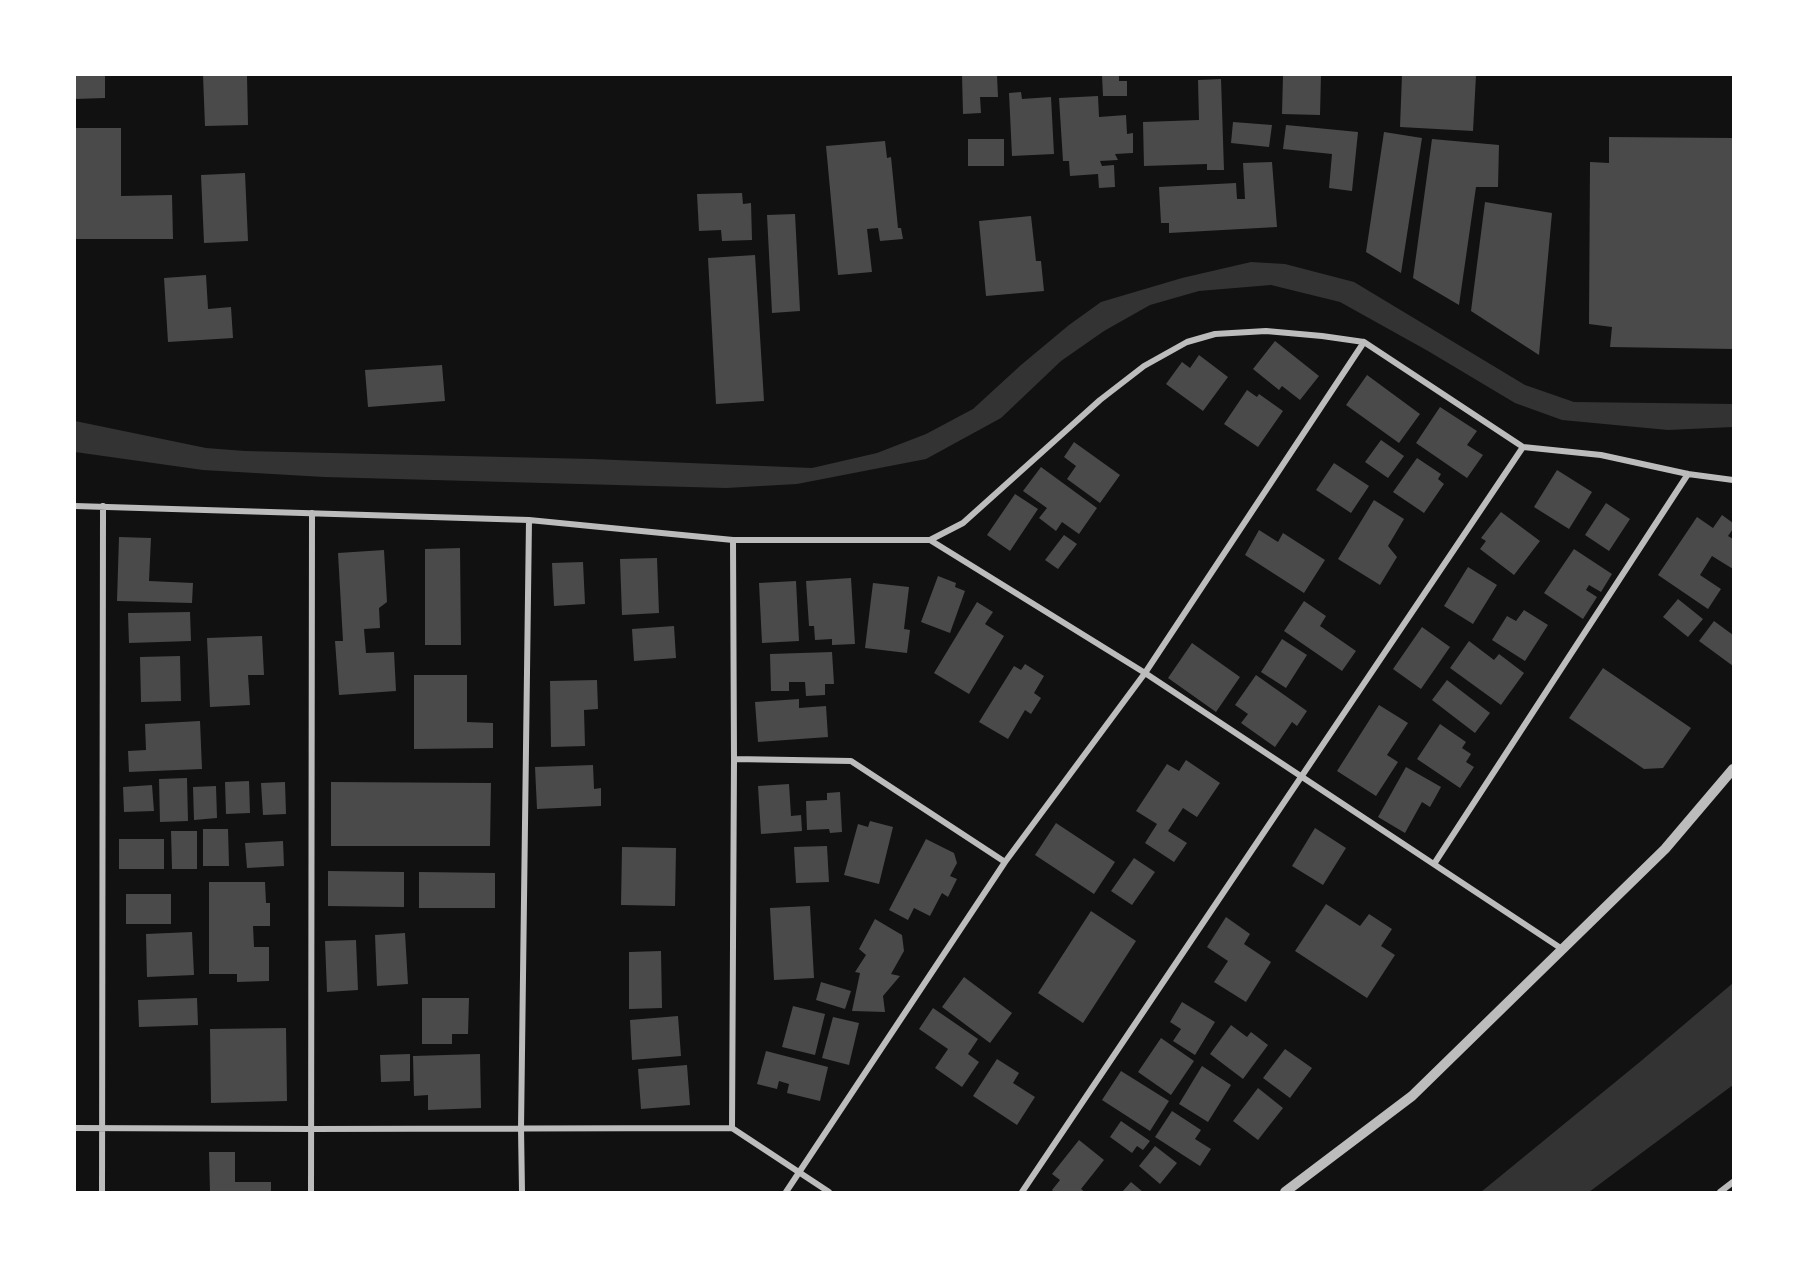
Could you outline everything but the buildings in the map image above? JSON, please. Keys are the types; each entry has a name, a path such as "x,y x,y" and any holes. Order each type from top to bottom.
{"street":[{"path":"75,506 529,520 733,540 930,540 963,523 1092,407 1144,366 1187,342 1215,334 1266,331 1364,342 1523,447 1601,455 1688,474 1733,480"},
{"path":"786,1192 1005,862 1145,673 1364,342"},
{"path":"1022,1192 1523,447"},
{"path":"1434,864 1688,474"},
{"path":"102,1192 103,506"},
{"path":"311,1192 312,513"},
{"path":"522,1192 529,520"},
{"path":"732,1128 733,540"},
{"path":"930,540 1145,673 1562,949"},
{"path":"734,759 851,761 1005,862"},
{"path":"1285,1192 1412,1096 1665,849 1733,769"},
{"path":"75,1128 732,1128 829,1192"},
{"path":"1720,1192 1733,1182"}],"shaded area":[{"path":"1251,262 1285,264 1354,282 1525,385 1574,402 1733,404 1733,427 1668,430 1562,420 1515,403 1340,302 1271,285 1199,291 1150,305 1104,331 1061,361 1001,418 926,459 797,484 726,488 324,477 203,470 75,452 75,421 206,448 245,451 592,459 812,468 877,453 926,434 973,409 1021,365 1101,302 1182,278"},
{"path":"1733,983 1733,1085 1589,1192 1481,1192 1641,1061"}]}
